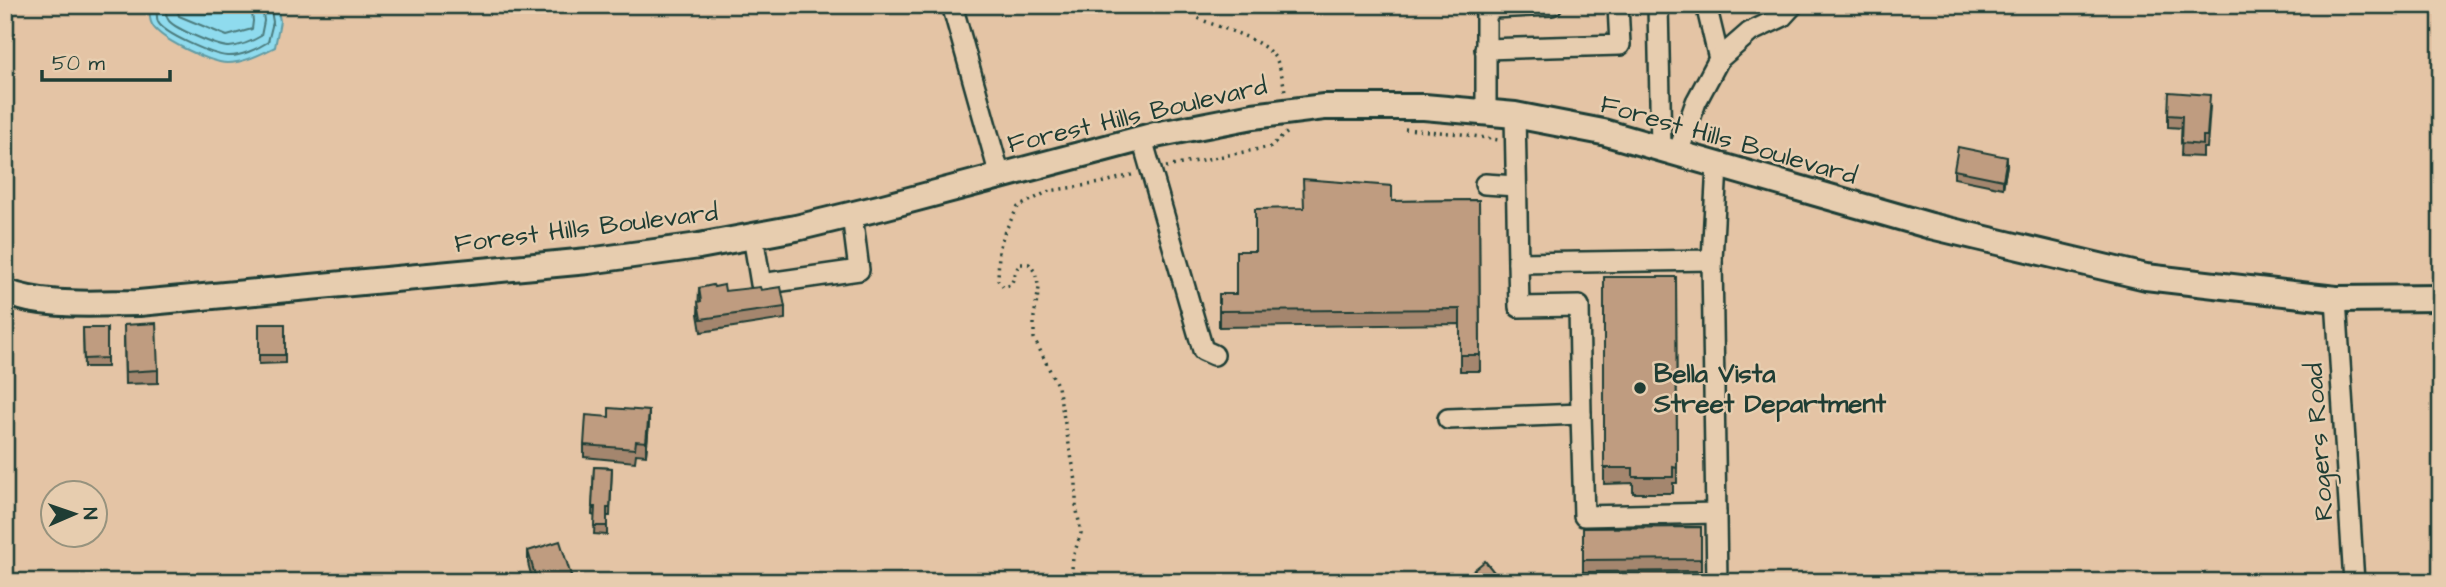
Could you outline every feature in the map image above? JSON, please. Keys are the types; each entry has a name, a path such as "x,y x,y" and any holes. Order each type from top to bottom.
{"main road":[{"name":"Forest Hills Boulevard","path":"5,292 68,303 139,303 588,261 699,246 852,215 1142,139 1253,116 1324,107 1424,107 1515,116 1603,132 1931,226 2146,277 2336,299 2441,299"}],"street":[{"path":"952,5 1000,176"},
{"path":"1486,113 1486,15 1493,8 1552,5"},
{"path":"1485,49 1620,45 1618,5"},
{"path":"1658,5 1669,151"},
{"path":"1706,5 1719,59"},
{"path":"1669,151 1719,59 1749,32 1782,17 1793,5"},
{"path":"1515,116 1519,307 1579,306 1584,516 1716,513"},
{"path":"1142,139 1203,350 1214,355"},
{"path":"1717,165 1712,260 1717,582"},
{"path":"1485,184 1516,186"},
{"path":"752,236 761,284 859,270 852,215"},
{"path":"1518,263 1712,260"},
{"name":"Rogers Road","path":"2336,299 2354,582"},
{"path":"5,308 39,300"},
{"path":"1448,419 1581,414"}],"path":[{"path":"1195,5 1198,18 1215,27 1241,34 1270,52 1276,60 1288,102"},
{"path":"1394,128 1499,140 1516,148"},
{"path":"1160,167 1205,161 1270,147 1291,129"},
{"path":"1071,582 1073,557 1081,533 1076,505 1076,481 1058,387 1034,338 1039,288 1035,272 1029,264 1019,264 1011,285 1003,287 998,280 999,250 1017,207 1049,191 1101,183 1139,173"}],"water":[{"path":"150,5 277,5 280,21 275,47 240,61 227,63 209,59 162,35 150,20"}],"building":[{"path":"2169,92 2210,95 2207,136 2203,136 2203,145 2181,143 2182,116 2168,115"},
{"path":"1958,147 2007,157 2003,180 1954,170"},
{"path":"1303,179 1392,186 1392,201 1479,200 1480,355 1460,355 1460,309 1219,311 1219,294 1236,294 1236,251 1255,251 1255,209 1304,208"},
{"name":"Bella Vista Street Department","path":"1604,277 1676,277 1677,468 1673,467 1673,477 1633,477 1633,468 1604,468"},
{"path":"724,285 725,291 781,287 785,307 701,319 699,288"},
{"path":"156,323 158,370 125,372 124,325"},
{"path":"259,324 285,324 285,355 259,355"},
{"path":"83,328 107,328 107,358 84,359"},
{"path":"609,408 649,411 646,442 636,441 635,449 584,445 586,415 609,417"},
{"path":"594,467 612,468 607,526 594,526"},
{"path":"1701,527 1701,559 1583,560 1583,528"},
{"path":"560,541 573,582 537,582 528,551"},
{"path":"1485,561 1502,582 1459,582"},
{"path":"1701,571 1701,582 1583,582 1583,572"}],"place":[{"name":"Bella Vista Street Department","path":"1640,388"}]}
